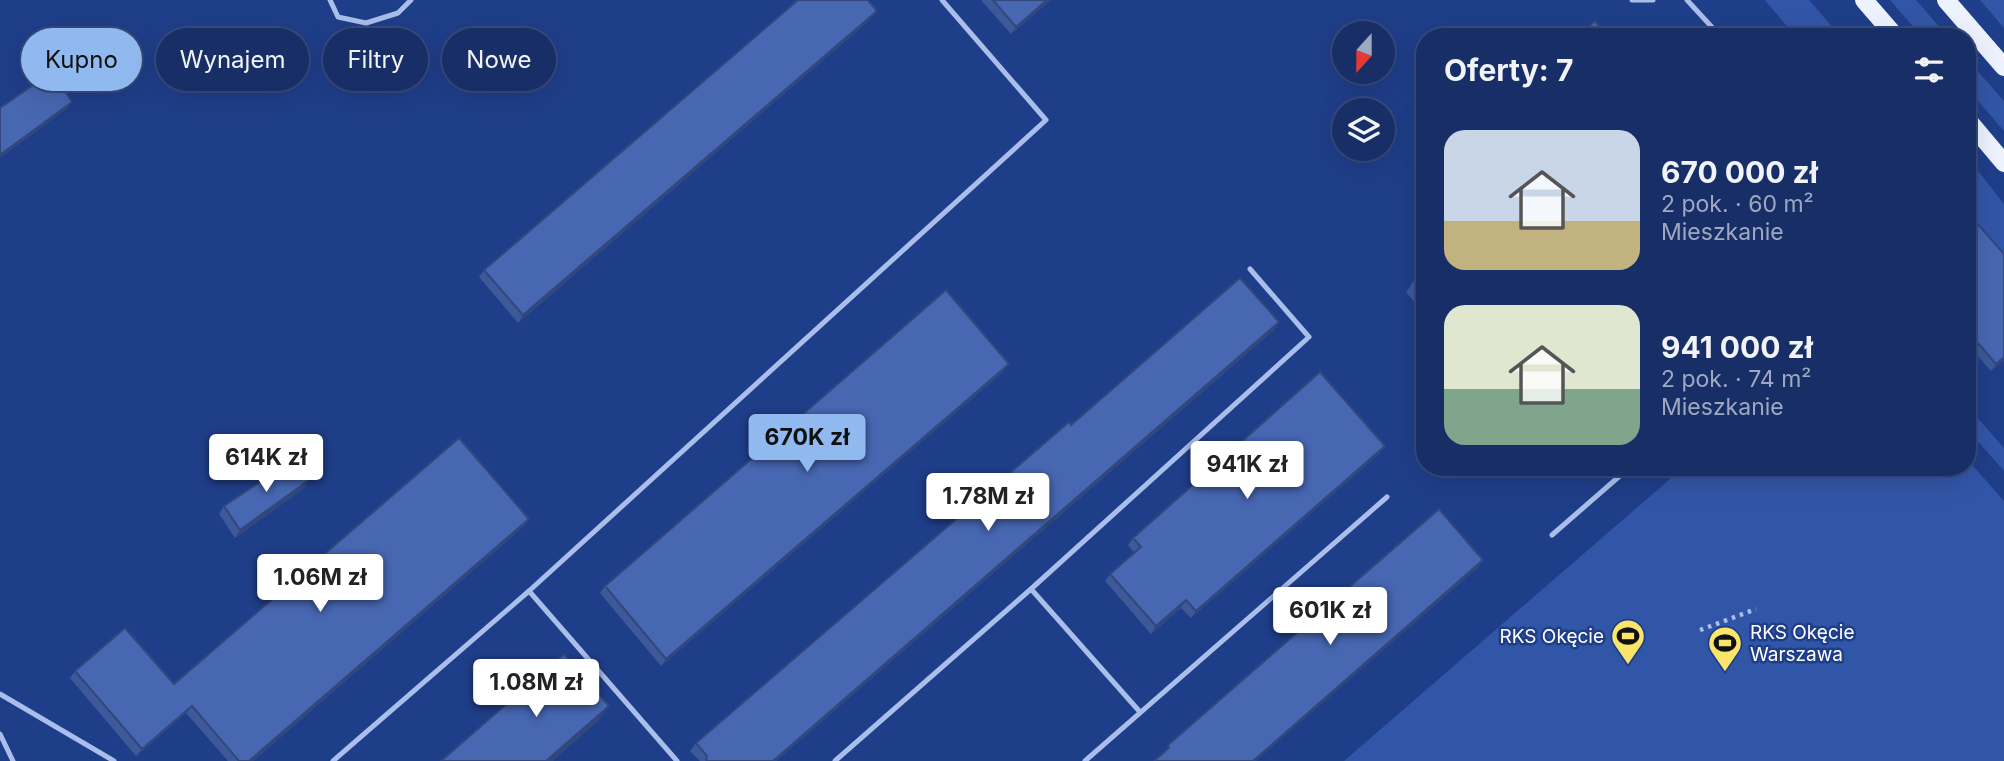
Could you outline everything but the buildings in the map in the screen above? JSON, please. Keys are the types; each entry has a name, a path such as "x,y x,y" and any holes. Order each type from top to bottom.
{"main road":[{"path":"1864,0 1888,28"},
{"path":"1946,0 1970,28"},
{"path":"1976,35 2004,67"},
{"path":"1976,130 2004,163"}],"lane":[{"path":"330,0 338,17 366,23 398,13 411,0"},
{"path":"333,761 529,591 1046,120 942,0"},
{"path":"1632,0 1653,0"},
{"path":"1687,0 1713,28"},
{"path":"835,761 1031,589 1309,337 1250,269"},
{"path":"1552,534 1620,476"},
{"path":"1085,761 1387,497"},
{"path":"1031,589 1140,712"},
{"path":"529,591 677,761"},
{"path":"0,694 114,761"},
{"path":"0,734 13,761"}],"path":[{"path":"1700,630 1756,609"}],"shaded area":[{"path":"1765,0 1809,0 1833,28 1788,28"},
{"path":"1890,0 1916,0 1940,28 1914,28"},
{"path":"1980,0 2004,0 2004,28"},
{"path":"1976,69 2004,101 2004,131 1976,98"},
{"path":"1976,168 2004,204 2004,268 1976,235"},
{"path":"1976,416 2004,448 2004,471 1976,439"},
{"name":"RKS Okęcie Warszawa","path":"1976,469 2004,501 2004,761 1344,761 1674,476 1976,476"}],"place":[{"name":"RKS Okęcie","path":"1628,666"},
{"name":"RKS Okęcie Warszawa","path":"1725,673"}]}
